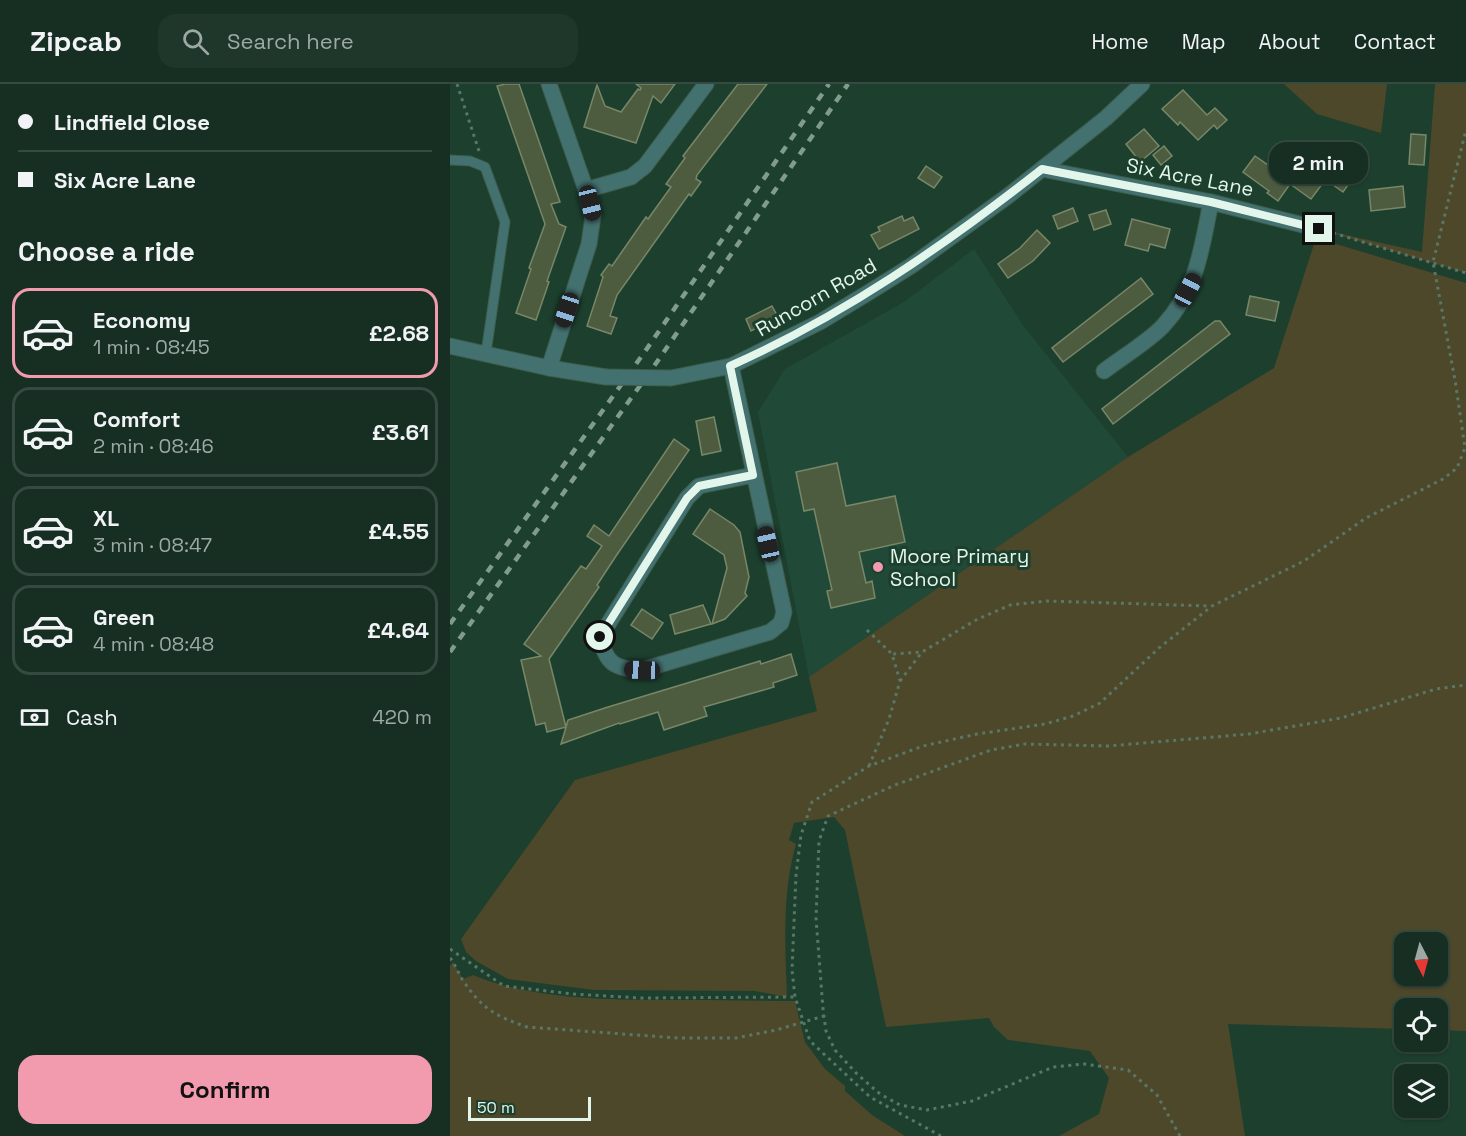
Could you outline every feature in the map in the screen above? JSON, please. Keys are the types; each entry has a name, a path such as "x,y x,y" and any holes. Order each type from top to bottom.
{"street":[{"path":"549,84 593,216 589,244 549,368"},
{"path":"586,190 631,177 645,166 705,84"},
{"name":"Runcorn Road","path":"450,346 549,368 606,377 671,378 730,366 820,322 911,266 1042,169 1106,118 1142,84"},
{"name":"Six Acre Lane","path":"1042,169 1211,202 1319,229"},
{"path":"1104,371 1162,328 1181,303 1195,278 1211,202"},
{"path":"730,366 784,612 781,623 770,632 642,670 626,670 610,663 603,650 600,637 687,498 699,486 753,475"}],"lane":[{"path":"450,160 470,161 485,167 505,222 486,353"}],"path":[{"path":"457,84 485,167"},
{"path":"941,1136 870,1097 810,1041 795,997 792,970 796,875 801,835 812,802 869,766 923,746 977,734 1045,724 1073,716 1100,703 1159,648 1212,606 1304,561 1366,518 1443,479 1457,468 1465,448 1433,262 1466,130"},
{"path":"1319,229 1466,273"},
{"path":"869,766 889,719 900,681 922,652 976,620 1010,605 1047,601 1212,606"},
{"path":"867,630 892,654 900,681"},
{"path":"892,654 922,652"},
{"path":"1180,1136 1157,1095 1128,1070 1084,1064 1053,1068 972,1101 927,1110 900,1105 880,1094 856,1074 835,1050 826,1032 824,1016 816,918 819,841 828,816 895,785 991,750 1025,744 1108,746 1249,734 1341,718 1436,689 1466,685"},
{"path":"450,949 504,986 641,998 795,997"},
{"path":"450,958 462,979 485,1008 506,1020 526,1027 678,1038 735,1038 804,1023 824,1016"}],"shaded area":[{"path":"1284,84 1387,84 1381,133 1317,114"},
{"path":"1435,84 1466,84 1466,273 1319,229 1422,252"},
{"path":"1316,238 1466,283 1466,1031 1448,1030 1448,998 1394,998 1394,1029 1228,1024 1245,1136 1059,1136 1099,1114 1109,1078 1090,1051 1008,1040 994,1027 989,1018 886,1027 845,830 834,817 794,823 789,840 796,844 786,900 787,997 755,991 594,990 508,979 476,961 466,952 461,939 575,780 817,711 809,677 1128,457 1274,368"},
{"name":"Moore Primary School","path":"974,249 1022,324 1128,457 809,677 758,412 785,369 904,302"},
{"path":"453,962 463,979 473,975 497,984 549,994 633,1000 795,1001 805,1042 825,1069 845,1086 845,1091 872,1115 905,1136 450,1136 450,966"}],"building":[{"path":"519,84 560,202 551,204 559,224 566,227 536,320 516,313 545,224 497,86"},
{"path":"636,84 675,84 661,103 653,96 636,143 584,127 597,85 605,106 621,112 638,89 640,90 641,88"},
{"path":"738,84 767,84 697,175 696,179 701,182 691,196 689,194 617,295 610,316 617,318 611,334 587,326 603,277 601,275 609,264 612,266 646,217 648,219 671,187 666,184 685,158 683,156"},
{"path":"1183,90 1207,115 1215,108 1227,120 1217,129 1214,125 1198,140 1180,122 1178,125 1162,109"},
{"path":"1144,129 1159,146 1140,162 1126,144"},
{"path":"1411,134 1426,135 1424,165 1409,164"},
{"path":"1164,146 1172,156 1161,165 1153,155"},
{"path":"1255,156 1281,174 1291,160 1323,183 1311,199 1290,184 1278,201 1267,193 1269,191 1243,172"},
{"path":"926,166 942,177 934,188 918,178"},
{"path":"1339,168 1353,178 1343,192 1329,182"},
{"path":"1403,186 1405,207 1371,211 1369,190"},
{"path":"1073,208 1078,221 1058,229 1053,216"},
{"path":"1106,210 1111,224 1094,230 1089,215"},
{"path":"902,216 904,221 913,217 919,229 879,249 871,235 880,231 878,227"},
{"path":"1132,219 1170,229 1165,248 1150,244 1148,251 1125,245"},
{"path":"1037,230 1050,243 1033,261 1008,278 998,264 1020,248"},
{"path":"1141,278 1153,294 1063,362 1052,348"},
{"path":"1250,296 1279,302 1275,321 1246,315"},
{"path":"772,306 778,317 751,331 746,319"},
{"path":"1215,321 1220,321 1230,334 1113,424 1102,409"},
{"path":"714,417 721,451 702,455 696,421"},
{"path":"674,439 689,450 549,659 566,727 547,732 545,723 536,725 521,660 541,656 524,644 581,566 586,569 602,546 587,536 594,525 609,536"},
{"path":"837,463 846,506 895,496 905,542 859,552 866,583 872,581 875,598 831,608 827,591 832,590 814,509 804,511 796,472"},
{"path":"710,509 734,525 740,532 749,577 745,593 747,596 725,619 712,624 727,568 724,555 693,534"},
{"path":"703,605 711,624 675,634 670,615"},
{"path":"642,609 663,623 652,639 631,625"},
{"path":"791,654 797,675 773,683 774,687 704,707 707,716 664,730 658,712 561,744 568,720 760,661 761,664"}],"railway":[{"path":"450,624 646,350 829,84"},
{"path":"450,652 659,359 848,84"}],"place":[{"name":"Moore Primary School","path":"878,567"}],"route":[{"path":"600,637 687,498 699,486 753,475 730,366 820,322 911,266 1042,169 1211,202 1319,229"}]}
